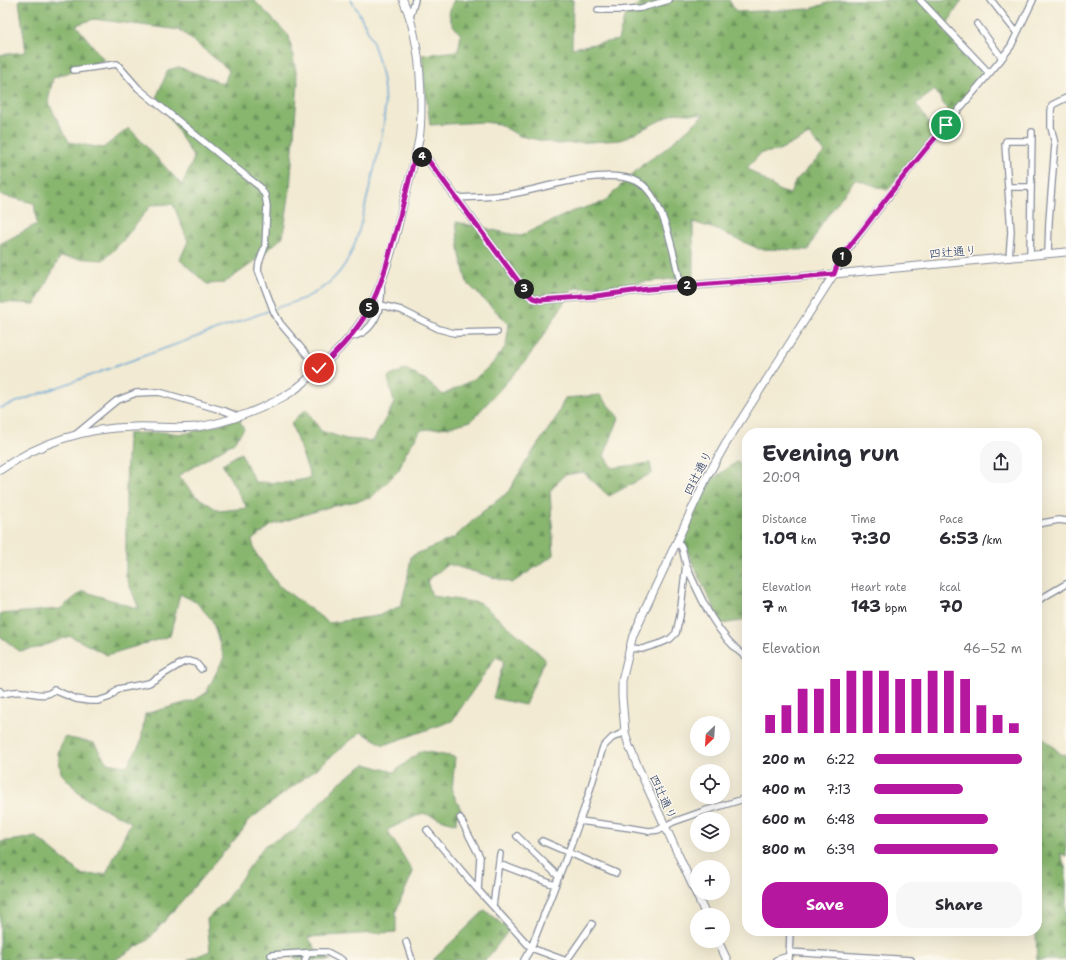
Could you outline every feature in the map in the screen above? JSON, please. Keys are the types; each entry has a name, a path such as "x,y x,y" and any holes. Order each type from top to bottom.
{"street":[{"path":"0,470 37,448 52,442 75,436 110,428 197,426 237,416 266,406 294,390 335,354 350,337 371,305 381,282 403,205 419,138 421,84 420,62 410,17 403,0"},
{"path":"410,17 415,0"},
{"path":"598,10 641,8 669,0"},
{"path":"920,0 989,73"},
{"path":"991,0 1017,33"},
{"path":"415,155 428,160 527,293 533,298 540,300 596,296 648,289 834,274 839,261 918,158 1011,46 1033,0"},
{"path":"977,24 1002,58"},
{"path":"74,70 117,64 138,88 260,187 265,195 268,206 265,246 258,270 274,312 280,323 319,368"},
{"path":"1048,253 1055,144 1051,127 1051,111 1052,105 1066,98"},
{"path":"1030,256 1032,132"},
{"path":"1009,258 1011,232 1004,144 1006,141 1031,141"},
{"path":"457,198 513,194 585,178 626,177 636,180 645,186 656,202 665,223 681,287"},
{"path":"1008,187 1030,187"},
{"name":"四辻通り","path":"703,908 629,746 625,732 622,704 622,682 629,648 639,622 707,477 725,445 834,274 1066,252"},
{"path":"350,337 358,336 377,318 381,305 381,282"},
{"path":"381,305 401,310 439,329 454,333 497,332"},
{"path":"75,436 116,401 136,393 159,392 225,411 237,416"},
{"path":"1042,523 1059,520 1066,521"},
{"path":"677,541 682,548 686,564 704,606 714,623 732,646 742,654"},
{"path":"629,648 642,649 661,643 670,639 676,633 680,616 686,564"},
{"path":"1042,598 1066,584"},
{"path":"0,691 2,694 21,691 43,695 51,693 54,690 76,699 98,701 110,697 118,689 149,683 182,663 188,661 196,664 201,669"},
{"path":"524,960 531,948 580,821 603,747 612,738 625,732"},
{"path":"580,821 649,831 658,830 704,811 742,800"},
{"path":"460,818 480,857 478,890"},
{"path":"427,830 478,890 531,948 564,960"},
{"path":"517,836 559,877"},
{"path":"542,841 616,873"},
{"path":"493,906 500,854"},
{"path":"499,864 555,885"},
{"path":"567,960 592,924"},
{"path":"789,956 790,936"},
{"path":"406,942 412,960"},
{"path":"721,948 727,960"},
{"path":"305,960 308,952"},
{"path":"271,956 308,952 327,952 342,960"},
{"path":"776,960 789,956 911,960"}],"green space":[{"path":"19,0 254,0 289,36 298,82 290,189 283,237 247,267 224,283 207,284 180,260 188,241 173,204 151,205 121,243 103,260 60,257 35,304 0,302 0,244 37,224 34,203 0,195 0,55 26,52","holes":["94,19 180,30 229,70 224,84 179,67 168,70 157,96 194,158 182,185 129,128 103,148 69,142 48,102 53,78 104,60 76,25"]},
{"path":"454,0 573,0 572,48 618,40 625,15 643,0 729,0 736,12 810,9 836,0 962,0 943,30 984,73 951,116 935,90 916,104 936,133 887,190 855,179 822,223 808,250 759,249 715,229 693,222 693,277 572,289 546,332 524,363 471,421 449,427 421,430 405,454 399,470 371,498 329,507 272,525 252,540 255,552 278,585 329,623 377,616 401,606 411,556 454,538 481,513 508,492 527,460 556,418 565,398 600,395 619,418 604,456 612,468 650,463 652,473 609,496 583,472 564,475 550,491 554,555 512,583 448,564 427,581 432,596 480,603 545,659 525,705 493,698 504,661 496,657 452,721 384,745 361,732 248,821 243,830 148,940 115,960 0,960 0,842 36,837 83,875 106,874 131,822 82,796 61,773 58,753 64,737 94,743 107,763 127,766 141,742 145,714 195,700 206,693 224,657 212,620 196,602 180,594 170,636 107,655 70,636 37,648 19,651 0,636 0,614 60,609 83,591 139,609 126,576 126,488 128,434 161,432 183,434 239,419 244,429 233,443 178,476 196,496 219,511 247,508 222,464 241,453 255,482 285,483 311,478 291,423 306,409 321,431 346,439 373,441 394,403 388,377 406,369 429,383 443,395 476,378 492,364 506,346 509,324 467,283 460,255 456,222 520,236 571,212 604,202 642,165 664,150 704,115 675,113 621,140 558,144 520,136 499,124 484,122 430,125 422,55 458,51 461,35 450,19 449,15","holes":["809,135 825,152 796,180 790,194 780,191 747,168 761,153 777,151"]},
{"path":"738,461 742,469 742,621 722,624 681,536 705,484"},
{"path":"1042,737 1062,755 1066,754 1066,856 1060,853 1066,869 1066,960 1037,960 1036,936 1042,936"},
{"path":"421,751 455,757 452,791 461,810 456,818 456,824 423,813 387,830 413,872 396,911 396,932 308,937 319,954 331,960 301,960 280,954 278,960 188,960 210,951 207,919 226,900 265,845 294,831 340,782 365,764 394,772"},
{"path":"485,910 509,930 486,960 433,960"}],"waterway":[{"path":"275,308 306,297 321,289 341,270 356,241 377,160 384,121 384,89 378,58 373,43 351,0"},
{"path":"0,408 271,310"}],"route":[{"path":"319,368 344,345 371,305 381,282 403,205 415,155 428,160 527,293 533,298 540,300 596,296 648,289 834,274 839,261 874,214 946,125"}]}
